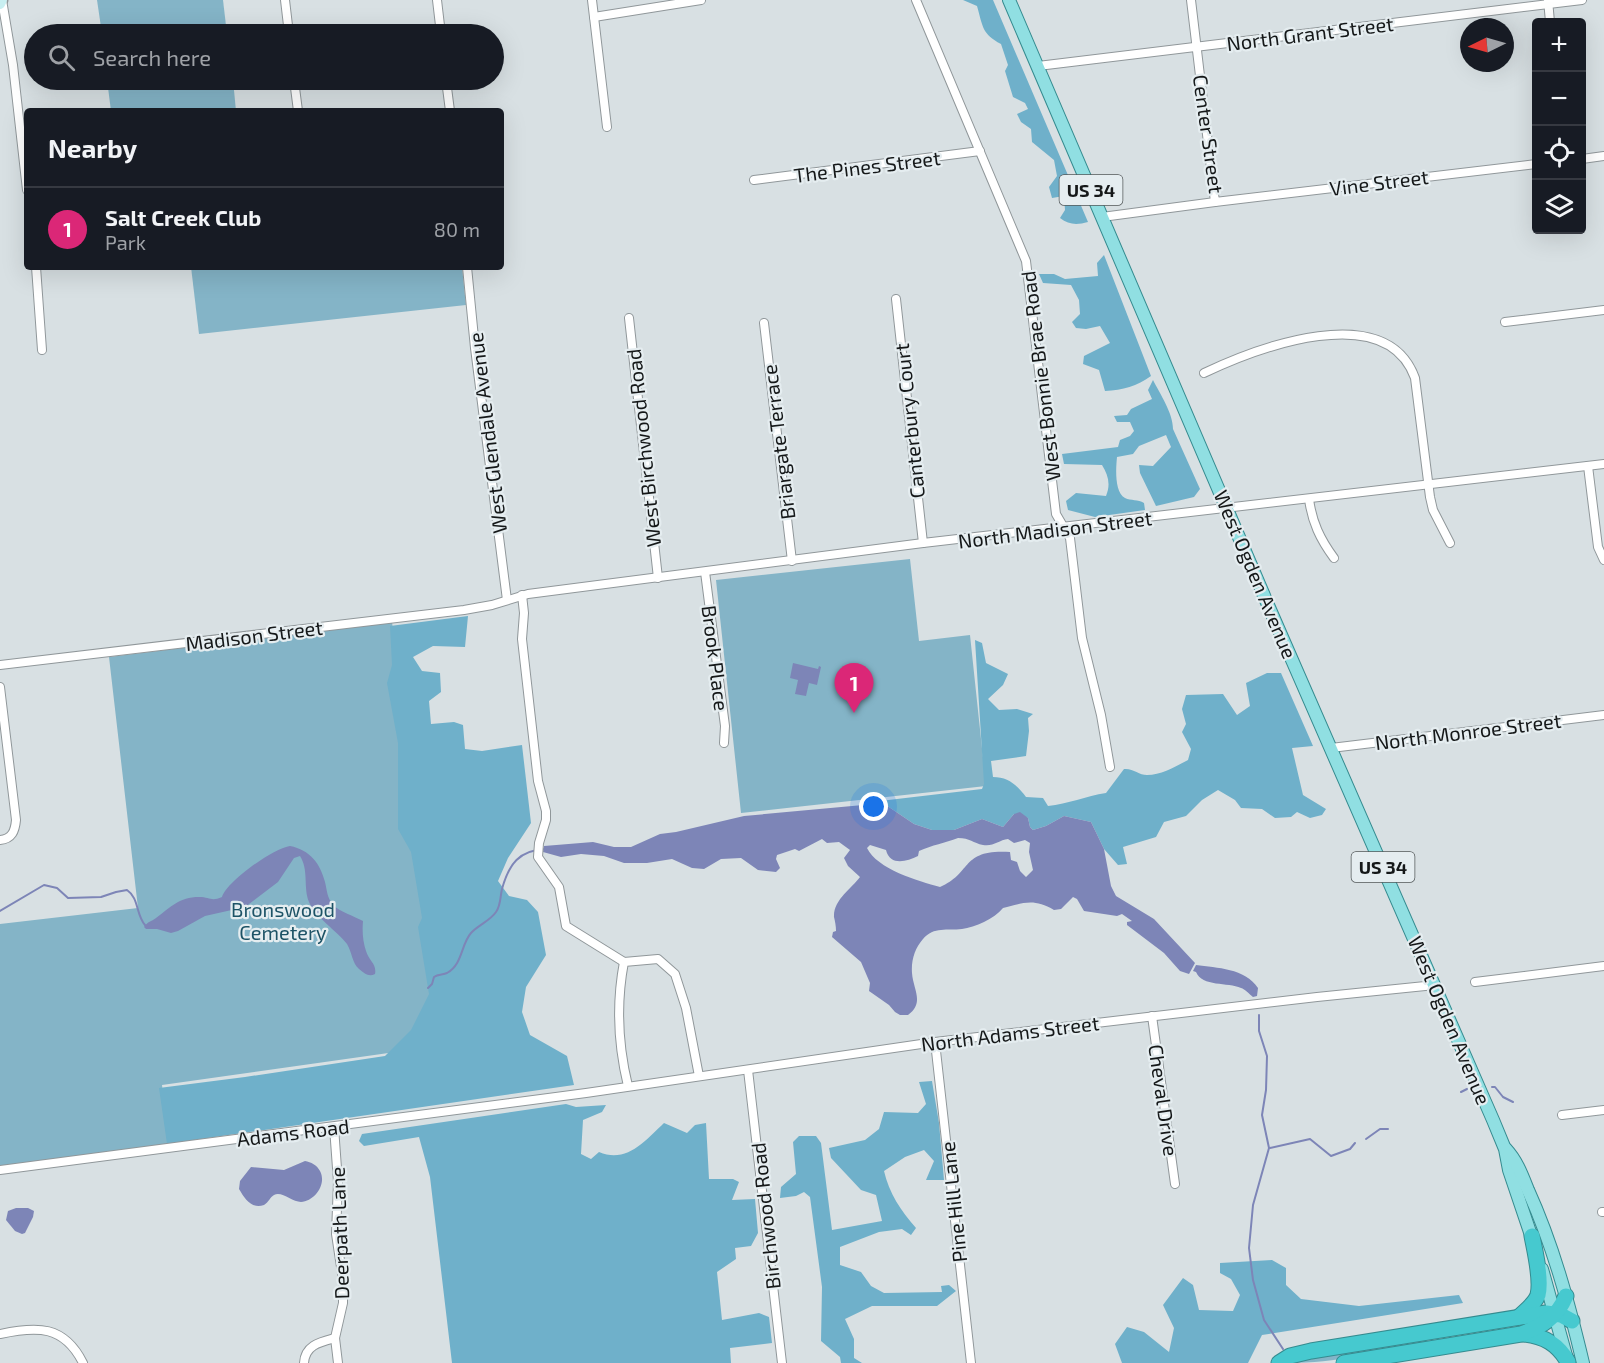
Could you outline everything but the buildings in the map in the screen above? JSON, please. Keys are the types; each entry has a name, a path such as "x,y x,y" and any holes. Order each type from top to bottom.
{"highway":[{"path":"1519,1317 1531,1306 1538,1295 1539,1279 1532,1236"},
{"path":"1344,1363 1521,1334 1544,1325 1556,1314 1566,1296"},
{"path":"1279,1363 1290,1356 1311,1351 1546,1313 1556,1314 1572,1321"},
{"path":"1521,1334 1539,1336 1551,1342 1573,1363"}],"main road":[{"name":"West Ogden Avenue","path":"1009,0 1505,1149 1509,1170 1573,1363"},
{"name":"West Ogden Avenue","path":"1505,1149 1514,1158 1534,1204 1566,1296 1572,1321 1573,1363"}],"street":[{"path":"285,0 288,24"},
{"path":"437,0 440,24"},
{"path":"592,0 607,127"},
{"path":"594,17 701,0"},
{"name":"West Bonnie Brae Road","path":"916,0 1023,252 1028,269 1056,514 1070,538 1082,638 1101,715 1110,767"},
{"name":"Center Street","path":"1191,0 1215,202 1285,194"},
{"name":"North Grant Street","path":"1038,66 1548,2 1582,0"},
{"path":"1,1 13,65 24,163"},
{"path":"1548,2 1550,18"},
{"path":"295,90 298,108"},
{"path":"447,90 450,108"},
{"name":"The Pines Street","path":"754,180 980,151"},
{"path":"1586,158 1604,156"},
{"name":"Vine Street","path":"1285,194 1532,164"},
{"path":"1102,216 1215,202"},
{"path":"36,270 42,350"},
{"name":"West Glendale Avenue","path":"467,270 507,600"},
{"name":"Canterbury Court","path":"896,299 923,543"},
{"path":"1505,322 1604,310"},
{"name":"West Birchwood Road","path":"629,318 657,578"},
{"name":"Briargate Terrace","path":"764,323 792,561"},
{"path":"1204,373 1258,350 1306,339 1359,334 1384,341 1403,356 1415,378 1433,510 1450,543"},
{"name":"North Madison Street","path":"507,600 522,595 923,543 1604,464"},
{"path":"1588,466 1598,547 1604,560"},
{"path":"1310,499 1314,525 1321,541 1334,558"},
{"name":"Brook Place","path":"705,572 724,726 724,743"},
{"path":"522,595 524,613 522,639 538,781 546,811 538,857 559,887 566,926 624,962 658,959 675,974 686,1008 699,1076"},
{"name":"Madison Street","path":"0,665 464,610 507,600"},
{"path":"0,687 16,820 12,835 0,840"},
{"name":"North Monroe Street","path":"1331,748 1604,715"},
{"path":"624,962 618,992 620,1045 628,1086"},
{"path":"1474,982 1604,966"},
{"name":"North Adams Street","path":"586,1093 935,1042 1435,985"},
{"name":"Cheval Drive","path":"1152,1016 1175,1184"},
{"name":"Pine Hill Lane","path":"935,1042 971,1363"},
{"name":"Birchwood Road","path":"748,1070 782,1363"},
{"name":"Adams Road","path":"0,1170 586,1093"},
{"path":"1562,1115 1604,1110"},
{"name":"Deerpath Lane","path":"334,1127 338,1182 336,1234 343,1280 343,1303 335,1338 338,1363"},
{"path":"0,1334 38,1328 48,1330 66,1340 77,1350 83,1363"},
{"path":"304,1363 308,1351 314,1344 335,1338"}],"green space":[{"path":"97,0 223,0 226,24 101,24"},
{"path":"108,90 234,90 236,108 111,108"},
{"path":"191,270 462,270 466,305 199,334"},
{"path":"910,559 919,641 970,635 986,786 741,813 716,580"},
{"name":"Bronswood Cemetery","path":"392,622 445,1045 162,1085 169,1145 0,1166 0,924 138,908 109,657"},
{"path":"1424,1338 1426,1343 1376,1353 1323,1361 1290,1363 1297,1359"}],"shaded area":[{"path":"963,0 993,0 1088,222 1073,224 1060,218 1065,210 1064,196 1052,198 1049,187 1057,176 1054,160 1032,142 1031,129 1021,122 1017,114 1028,109 1025,103 1013,97 1005,71 1008,65 1001,44 987,33 982,25 977,6"},
{"path":"1104,255 1151,376 1130,387 1105,391 1099,370 1083,364 1084,356 1110,343 1100,326 1086,329 1076,328 1072,322 1080,314 1079,300 1071,285 1043,283 1039,274 1054,274 1065,279 1098,276 1097,263"},
{"path":"1153,380 1169,410 1173,429 1200,489 1194,497 1156,506 1140,473 1139,465 1153,466 1171,447 1166,435 1139,446 1133,454 1117,457 1116,479 1121,495 1144,503 1145,510 1095,517 1068,510 1066,501 1076,493 1106,496 1108,480 1102,465 1064,464 1062,454 1118,447 1120,440 1130,436 1134,431 1130,422 1117,422 1114,416 1127,415 1131,409 1152,399 1148,390"},
{"path":"468,616 465,647 433,646 413,657 422,671 440,673 441,692 429,701 431,724 454,722 463,725 465,749 482,751 522,745 531,823 508,858 498,881 509,896 527,900 538,912 546,955 526,987 522,1012 530,1035 567,1056 574,1085 167,1144 159,1088 385,1056 411,1030 429,994 418,927 422,918 411,852 398,829 398,743 387,683 392,665 390,626"},
{"path":"975,640 982,643 986,663 1008,674 1003,685 988,699 999,710 1017,709 1033,714 1028,718 1026,756 991,761 993,777 1012,782 1026,797 1043,798 1048,806 1063,804 1106,793 1124,769 1147,775 1158,774 1174,767 1188,760 1191,749 1182,732 1186,724 1182,709 1186,695 1223,694 1237,715 1250,706 1246,683 1267,673 1281,673 1313,746 1292,748 1303,795 1326,809 1322,815 1310,818 1297,812 1291,817 1275,818 1262,809 1241,808 1235,800 1218,790 1202,800 1186,816 1164,822 1156,837 1123,847 1127,864 1118,865 1104,849 1091,822 1064,816 1033,830 1028,818 1014,814 1003,827 982,819 954,830 932,830 914,824 880,801 982,789 984,784"},
{"path":"793,663 818,669 819,666 821,667 817,685 809,683 806,696 795,694 798,680 790,678"},
{"path":"880,801 914,824 932,830 954,830 982,819 1003,827 1014,814 1020,812 1028,818 1033,830 1064,816 1091,822 1104,849 1111,886 1116,896 1154,919 1195,963 1189,974 1180,971 1164,953 1127,925 1127,922 1132,921 1122,914 1117,916 1084,911 1077,899 1073,897 1061,909 1054,910 1040,904 1023,903 1003,908 990,919 973,926 941,930 927,935 918,946 912,963 917,996 916,1006 908,1015 900,1015 869,991 870,983 861,962 832,937 833,932 836,931 834,917 837,905 860,877 848,866 844,858 850,850 839,842 827,843 822,839 799,851 795,849 777,855 776,859 780,868 776,872 758,870 741,858 721,859 704,869 692,868 672,859 647,863 624,863 604,856 581,854 561,857 543,852 544,846 593,842 614,847 631,847 660,834 744,816 874,804","holes":["958,838 987,845 1008,839 1014,843 1025,840 1030,843 1029,852 1033,870 1026,877 1020,871 1017,862 1011,860 1010,852 983,854 940,887 910,878 889,868 872,855 867,848 870,845 886,850 891,859 904,861 918,856 919,851"]},
{"path":"290,846 309,854 317,863 323,875 328,897 333,905 363,921 364,944 375,968 375,974 367,975 359,969 347,944 312,908 307,896 303,861 300,856 294,858 278,882 245,907 205,916 171,933 144,927 181,901 192,897 213,899 222,897 241,874 273,853"},
{"path":"1196,965 1221,968 1246,976 1258,988 1257,996 1253,997 1244,989 1236,986 1204,980 1193,971"},
{"path":"932,1081 939,1123 944,1180 926,1180 934,1161 924,1150 905,1157 884,1171 896,1201 916,1228 911,1235 902,1229 879,1232 840,1247 840,1265 861,1272 871,1286 884,1293 942,1292 941,1286 949,1285 956,1291 937,1306 872,1306 845,1319 854,1339 854,1358 862,1363 841,1363 840,1357 821,1341 822,1287 810,1197 804,1192 796,1196 780,1198 781,1187 796,1174 793,1142 799,1136 816,1136 821,1143 832,1230 882,1221 876,1195 861,1190 831,1158 829,1148 865,1140 879,1129 884,1112 918,1113 926,1104 919,1082"},
{"path":"566,1104 576,1107 606,1105 602,1112 583,1120 581,1154 591,1159 599,1152 609,1155 627,1153 643,1143 664,1123 687,1133 695,1125 706,1123 709,1179 733,1179 739,1182 732,1200 755,1199 758,1233 751,1246 735,1248 736,1259 717,1272 722,1320 759,1313 769,1317 772,1343 730,1348 731,1363 452,1363 430,1177 419,1137 364,1146 359,1141 362,1134"},
{"path":"305,1161 317,1167 322,1176 321,1186 311,1199 298,1202 277,1194 264,1205 255,1206 246,1200 239,1189 240,1181 251,1167 284,1170"},
{"path":"28,1208 34,1211 25,1233 22,1234 15,1231 6,1220 8,1211"},
{"path":"1272,1260 1286,1268 1286,1285 1301,1299 1359,1306 1459,1295 1463,1303 1262,1335 1248,1363 1122,1363 1115,1344 1127,1327 1144,1332 1169,1352 1174,1328 1163,1305 1183,1278 1193,1285 1199,1310 1233,1311 1240,1295 1231,1279 1220,1273 1220,1263"}],"waterway":[{"path":"428,988 434,977 452,969 471,933 496,912 508,872 516,860 529,852 546,849"},
{"path":"0,911 44,885 57,888 68,898 101,897 127,890 134,897 145,925"},
{"path":"1259,1015 1259,1031 1267,1056 1266,1090 1262,1115 1269,1148 1253,1205 1249,1248 1253,1280 1264,1320 1283,1349"},
{"path":"1492,1087 1513,1102"},
{"path":"1461,1092 1467,1089"},
{"path":"1366,1139 1380,1129 1388,1129"},
{"path":"1270,1148 1310,1139 1331,1156 1350,1149 1355,1143"}],"place":[{"name":"Salt Creek Club","path":"854,713"}]}
